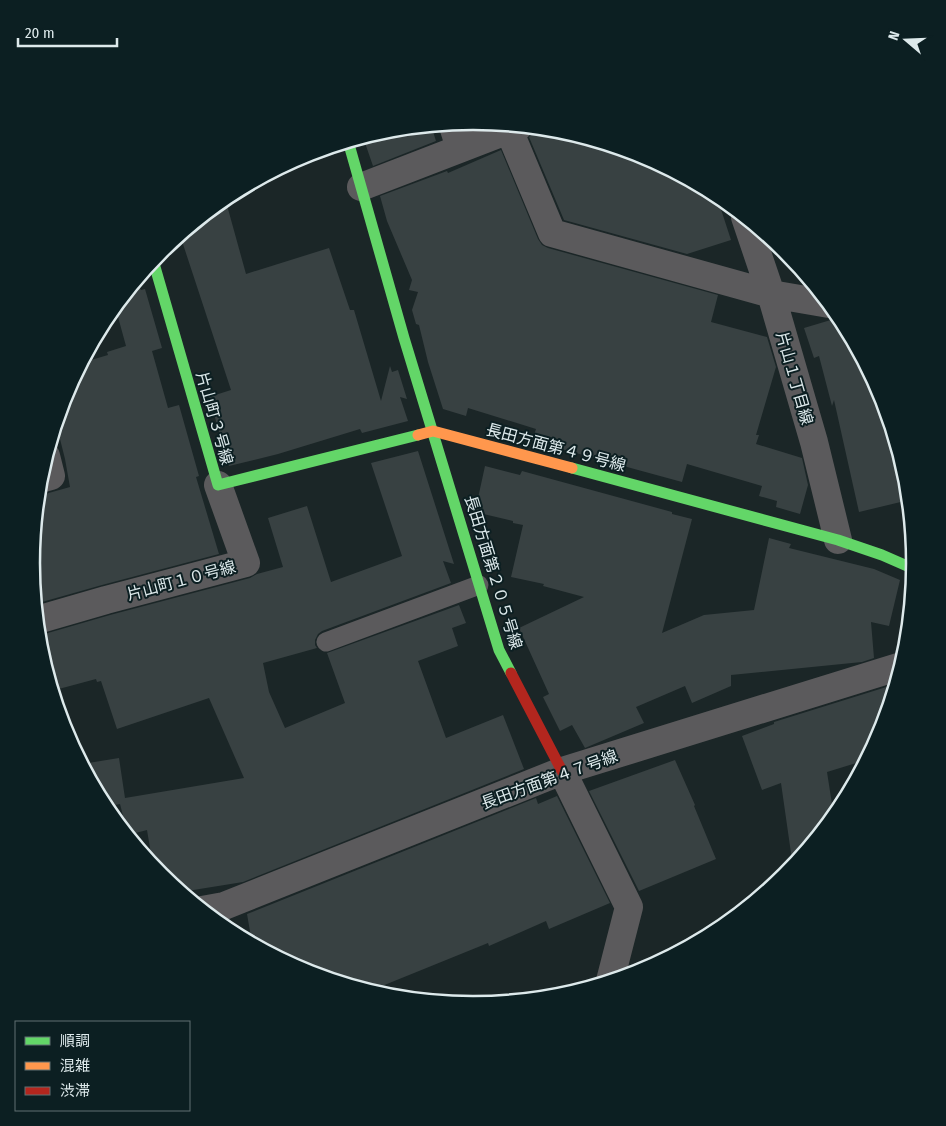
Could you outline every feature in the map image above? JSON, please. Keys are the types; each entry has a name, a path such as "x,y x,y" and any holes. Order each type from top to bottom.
{"street":[{"path":"362,187 456,136 494,131"},
{"path":"516,133 552,234 771,294 819,302"},
{"path":"350,148 404,338 434,431"},
{"name":"片山１丁目線","path":"749,229 771,294 814,442 838,540"},
{"name":"片山町３号線","path":"153,272 218,485 434,431"},
{"name":"長田方面第４９号線","path":"434,431 838,540 906,561"},
{"name":"長田方面第２０５号線","path":"434,431 499,650 562,771"},
{"name":"片山町１０号線","path":"44,618 246,563 218,485"},
{"name":"長田方面第４７号線","path":"218,913 562,771 893,669"},
{"path":"562,771 629,907 612,973"}],"lane":[{"path":"326,642 480,585"}],"building":[{"path":"433,132 436,141 373,166 365,144 389,138"},
{"path":"531,135 557,138 612,153 639,163 690,188 720,207 731,240 687,254 564,220 529,137"},
{"path":"501,150 542,245 718,295 711,322 767,337 776,367 756,435 759,435 756,444 802,458 808,485 800,514 776,507 777,501 759,496 762,486 687,464 682,482 532,441 536,429 468,408 466,416 443,409 428,362 419,325 416,324 412,310 418,292 409,290 412,280 387,221 380,196 447,171 448,173"},
{"path":"227,206 246,274 329,248 350,310 354,310 381,401 390,366 392,372 398,370 407,399 400,397 408,421 362,433 360,429 278,454 229,466 209,397 231,390 182,242 209,219"},
{"path":"139,287 141,290 145,289 162,348 152,351 168,408 179,405 199,476 196,477 219,554 42,602 40,563 46,494 70,487 59,436 63,424 73,397 91,360 108,355 107,352 126,346 118,315"},
{"path":"831,320 848,347 873,397 883,424 898,479 901,502 859,512 834,400 832,406 819,356 814,358 804,328"},
{"path":"418,451 454,564 443,561 451,583 322,631 315,640 317,648 263,663 269,692 285,728 345,703 327,653 459,605 466,623 452,628 458,646 418,661 446,738 503,715 524,769 243,882 190,891 151,852 147,830 134,833 129,827 124,820 120,804 114,805 89,763 119,758 125,798 244,778 209,698 117,729 101,681 97,682 96,679 59,689 46,634 250,578 257,574 283,567 268,518 307,506 331,582 402,556 371,463"},
{"path":"485,466 520,475 522,471 692,519 662,633 704,615 754,610 769,538 791,544 789,548 874,569 900,580 889,626 871,622 874,658 862,662 731,675 731,686 692,703 685,686 636,707 644,723 585,748 572,725 560,731 543,697 549,694 519,628 584,597 543,586 544,584 511,577 523,525 475,512"},
{"path":"888,687 873,729 857,763 827,772 832,805 817,827 791,856 781,783 762,790 742,736 774,724 774,722"},
{"path":"675,760 716,859 639,891 589,791"},
{"path":"557,796 610,903 549,929 546,921 489,946 488,943 382,986 334,973 307,963 251,935 247,914 536,798 538,804"}],"traffic: fast":[{"path":"350,148 404,338 499,650 511,673"},
{"path":"156,269 218,485 418,435"},
{"path":"572,468 838,540 906,565"}],"traffic: slow":[{"path":"418,435 433,431 572,468"}],"traffic: jam":[{"path":"511,673 562,771"}]}
